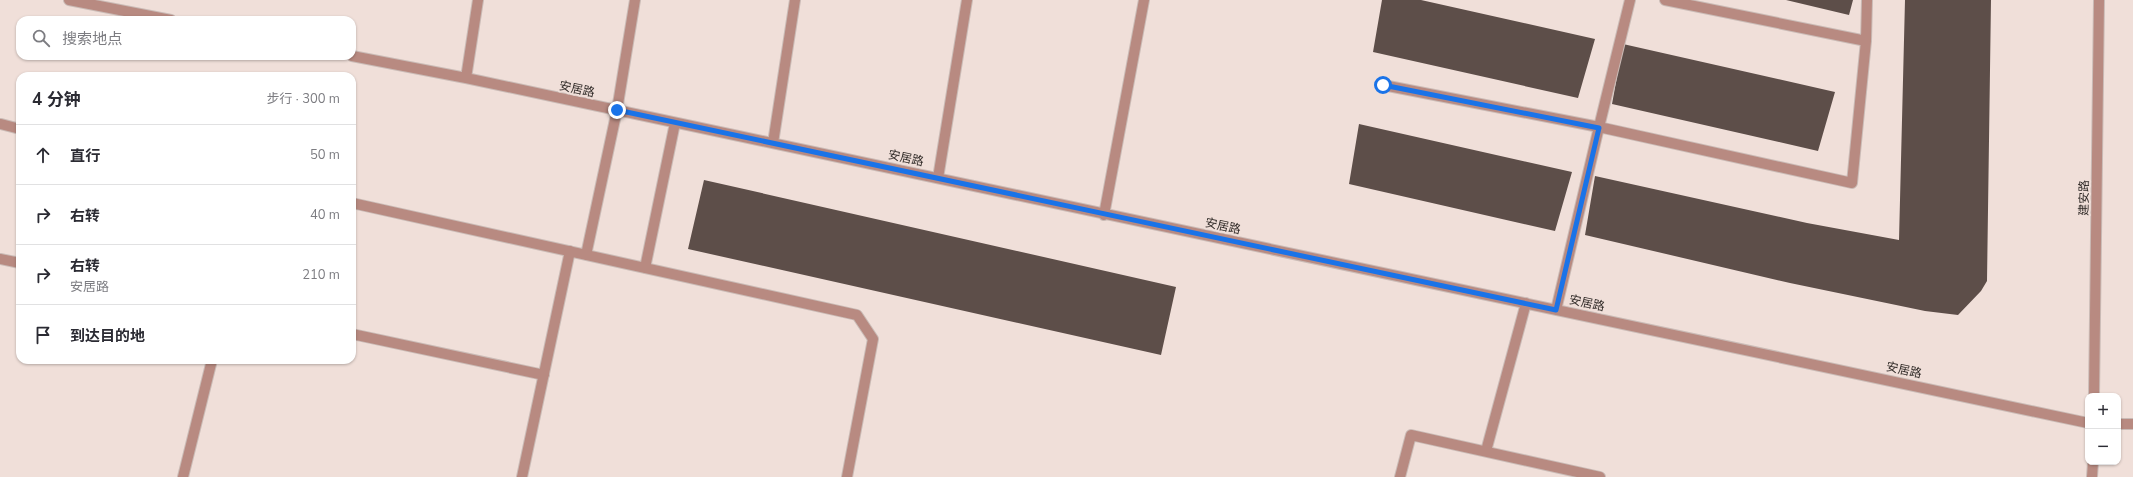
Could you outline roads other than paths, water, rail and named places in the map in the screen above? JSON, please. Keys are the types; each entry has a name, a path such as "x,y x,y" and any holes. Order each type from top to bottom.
{"street":[{"path":"69,0 151,16"},
{"path":"466,78 478,0"},
{"path":"586,255 617,110 635,0"},
{"path":"773,143 795,0"},
{"path":"938,178 967,0"},
{"path":"1104,215 1144,0"},
{"path":"1556,310 1630,0"},
{"path":"1666,0 1866,41"},
{"path":"1383,85 1599,128 1852,183 1866,41 1867,0"},
{"name":"建安路","path":"2094,393 2099,0"},
{"name":"安居路","path":"356,57 466,78 938,178 1104,215 2085,422"},
{"path":"645,268 675,123"},
{"path":"1,124 16,128"},
{"path":"356,204 857,315 873,339 847,477"},
{"path":"522,477 570,251"},
{"path":"0,259 16,262"},
{"path":"1486,451 1526,303"},
{"path":"356,335 544,375"},
{"path":"183,477 211,364"},
{"path":"2121,424 2133,424"},
{"path":"1400,477 1411,435 1600,477"},
{"path":"2092,477 2093,465"}]}
